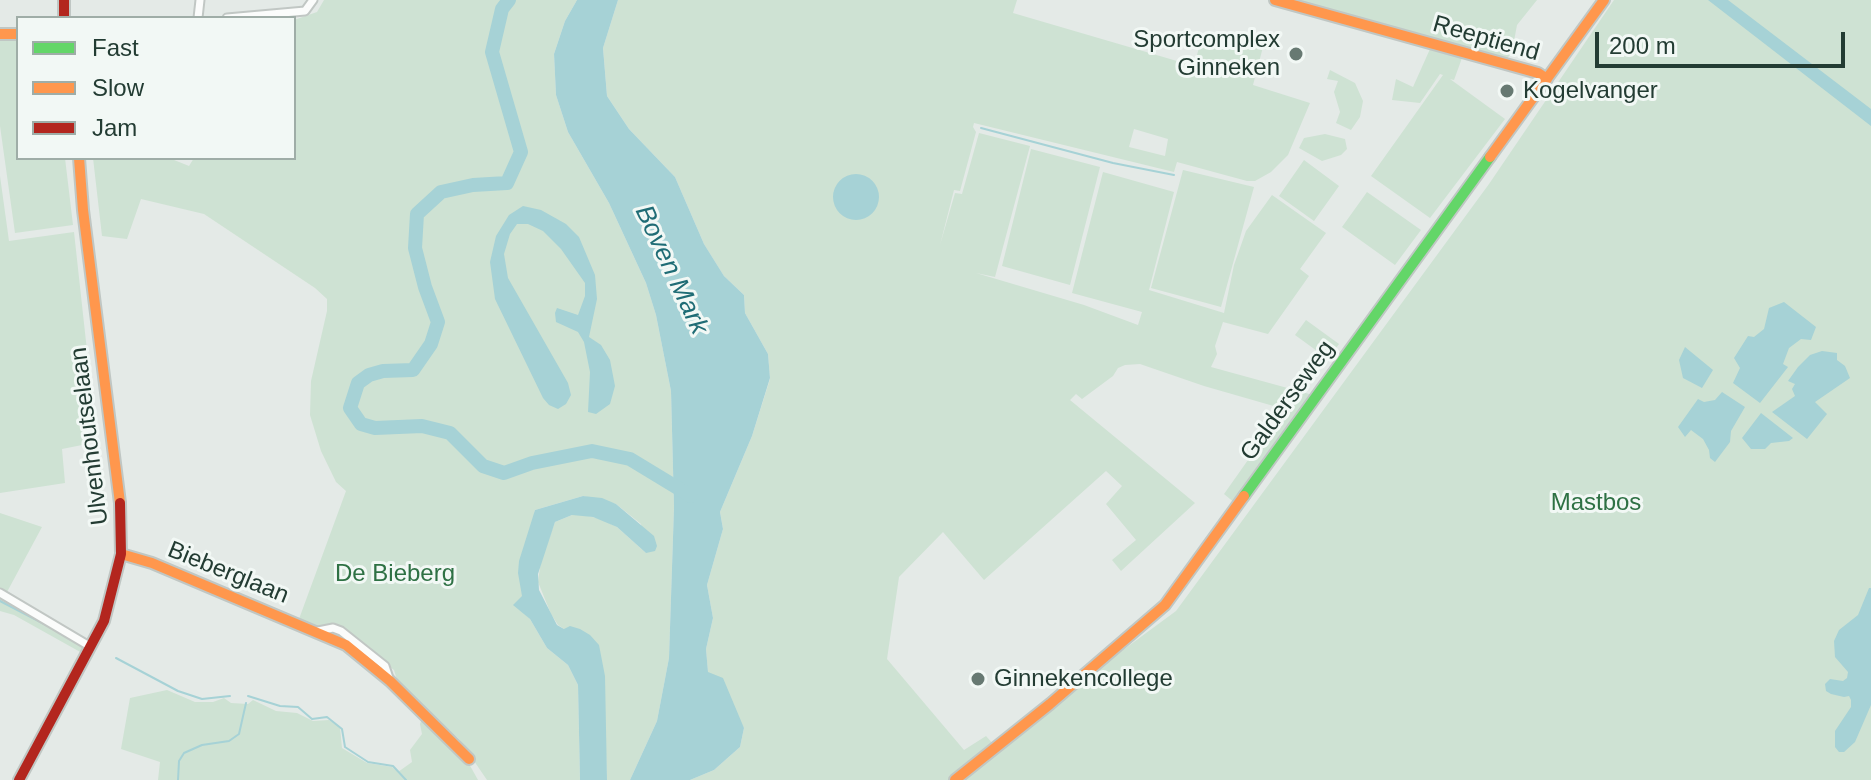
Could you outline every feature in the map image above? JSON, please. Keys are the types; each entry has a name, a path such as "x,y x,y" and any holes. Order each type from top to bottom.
{"street":[{"path":"249,16 305,11 313,0"},
{"name":"Reeptiend","path":"1275,0 1538,73 1547,79"},
{"name":"Galderseweg","path":"955,780 1050,704 1165,605 1604,0"},
{"name":"Ulvenhoutselaan","path":"19,780 92,647 109,607 121,554 120,500 79,160"},
{"name":"Bieberglaan","path":"121,554 152,563 346,645 390,681 469,759"},
{"path":"0,593 92,647"}],"green space":[{"name":"De Bieberg","path":"324,0 577,0 565,21 554,54 556,95 568,132 609,203 646,283 656,315 671,391 674,507 669,658 657,721 630,780 607,780 604,704 564,629 551,614 538,582 541,560 555,522 572,515 601,519 617,527 646,553 641,524 616,504 583,496 535,510 521,609 547,648 568,665 578,685 580,780 487,780 459,739 398,683 394,670 337,626 330,625 323,630 299,619 346,491 336,482 321,451 310,415 311,381 327,299 204,214 141,199 127,239 102,236 93,160 174,160 189,166 193,160 296,160 296,19 317,12"},
{"name":"Mastbos","path":"618,0 1017,0 1013,13 1194,66 1203,33 1263,47 1253,85 1310,103 1288,155 1271,172 1255,181 1177,162 1174,172 974,123 976,132 960,191 954,190 940,245 955,193 962,194 979,133 1030,146 995,277 976,273 1084,305 1138,325 1142,312 1072,293 1103,172 1174,192 1149,290 1224,313 1234,265 1246,231 1272,195 1326,233 1300,269 1309,276 1268,334 1223,322 1215,346 1217,354 1211,367 1313,395 1236,504 1224,494 1284,409 1140,364 1125,365 1082,399 1076,394 1070,400 1195,503 1121,571 1112,560 1136,540 1106,504 1122,486 1106,471 984,580 943,532 899,577 887,659 964,750 986,736 994,745 1176,611 1489,184 1614,0 1871,0 1871,780 690,780 714,770 740,747 744,728 708,673 706,649 713,618 707,585 723,529 720,512 752,436 770,379 768,354 745,313 744,295 724,276 704,244 675,177 629,129 607,96 603,48","holes":["1134,129 1168,139 1165,156 1129,147"]},
{"path":"1291,0 1537,0 1517,25 1512,52 1506,60"},
{"path":"0,38 16,38 16,160 65,160 73,225 15,233 0,126"},
{"path":"1430,49 1462,58 1454,80 1450,79 1505,119 1430,218 1371,176 1443,75 1440,74 1420,103 1392,100 1396,79 1413,87"},
{"path":"1330,70 1355,83 1363,101 1360,117 1351,130 1336,123 1340,112 1334,92 1338,81 1327,79"},
{"path":"1325,134 1345,139 1347,149 1341,155 1322,161 1299,148 1304,138"},
{"path":"1031,149 1100,167 1070,285 1002,266"},
{"path":"1304,160 1339,186 1314,221 1279,196"},
{"path":"1183,170 1254,187 1221,307 1151,288"},
{"path":"0,176 9,241 74,232 97,442 62,449 65,483 0,493"},
{"path":"1367,192 1421,230 1395,265 1342,227"},
{"path":"1306,320 1339,344 1328,359 1295,335"},
{"path":"0,513 42,527 7,592 0,589"},
{"path":"0,598 85,647 82,653 14,615 0,611"},
{"path":"167,690 195,702 213,702 224,698 231,703 248,704 253,700 276,711 297,713 313,721 329,720 340,727 342,748 367,763 392,767 398,772 412,762 410,750 422,734 420,724 423,716 468,762 478,780 158,780 160,762 121,749 130,698"}],"water":[{"name":"Boven Mark","path":"577,0 618,0 603,48 607,96 629,129 675,177 704,244 724,276 744,295 745,313 768,354 770,378 752,436 720,512 723,529 707,585 713,618 706,649 708,672 723,678 744,728 740,747 714,770 690,780 630,780 657,721 669,658 674,507 671,391 656,315 646,283 609,203 568,132 556,95 554,54 565,21"},
{"path":"1708,0 1728,0 1871,109 1871,126"},
{"path":"856,174 872,181 879,197 872,213 856,220 840,213 833,197 840,181"},
{"path":"523,206 541,210 566,224 579,237 595,275 597,299 589,337 601,345 610,360 615,386 610,404 596,414 588,412 590,372 584,342 578,332 556,322 555,313 557,308 578,315 585,296 585,283 561,249 543,231 528,224 517,224 510,234 504,254 508,278 568,383 571,395 566,404 558,409 543,398 495,299 490,262 496,236 509,215"},
{"path":"1784,302 1816,327 1811,340 1801,339 1789,348 1783,364 1788,367 1760,403 1733,383 1740,368 1734,358 1748,336 1754,337 1764,329 1769,308"},
{"path":"1685,347 1713,370 1702,388 1683,378 1679,360"},
{"path":"1822,351 1837,353 1837,360 1845,366 1850,378 1815,402 1827,414 1807,439 1772,412 1795,396 1792,389 1795,384 1788,381 1798,367 1810,355"},
{"path":"1722,392 1745,407 1731,431 1730,442 1715,462 1710,458 1703,439 1691,430 1685,437 1678,427 1698,399 1704,402 1715,400"},
{"path":"1761,413 1793,438 1771,443 1765,449 1751,449 1742,438"},
{"path":"583,496 602,498 616,504 654,536 657,546 655,551 646,553 617,527 593,517 572,515 555,522 538,574 539,590 557,625 564,629 570,626 580,629 599,645 605,676 607,780 580,780 578,685 568,665 547,648 530,619 513,605 522,596 519,561 535,510"},
{"path":"1869,588 1871,705 1855,742 1844,752 1839,752 1835,747 1835,731 1851,707 1851,700 1849,696 1826,691 1825,684 1830,679 1843,681 1847,678 1848,672 1835,657 1834,641 1839,630 1858,615"}],"waterway":[{"path":"509,0 502,9 492,52 521,152 507,183 473,185 441,192 417,214 415,248 438,322 431,344 413,370 383,371 369,375 358,383 350,408 361,424 375,428 422,426 450,433 483,466 504,473 532,463 592,451 630,459 691,496"},
{"path":"981,128 1113,163 1174,175"},
{"path":"0,601 52,628"},
{"path":"116,658 178,691 202,699 230,696"},
{"path":"248,696 280,706 298,707 312,719 327,717 342,729 345,747 368,762 393,766 406,780"},
{"path":"178,780 179,761 184,753 202,745 229,741 239,734 246,703"}],"traffic: fast":[{"path":"1244,496 1490,157"}],"traffic: slow":[{"path":"1275,0 1538,73 1547,79"},
{"path":"1490,157 1604,0"},
{"path":"0,34 16,34"},
{"path":"79,160 120,503"},
{"path":"955,780 1050,704 1165,605 1244,496"},
{"path":"121,554 152,563 346,645 390,681 469,759"}],"traffic: jam":[{"path":"64,0 64,16"},
{"path":"19,780 104,621 121,554 120,503"}],"place":[{"name":"Sportcomplex Ginneken","path":"1296,54"},
{"name":"Kogelvanger","path":"1507,91"},
{"name":"Ginnekencollege","path":"978,679"}]}
